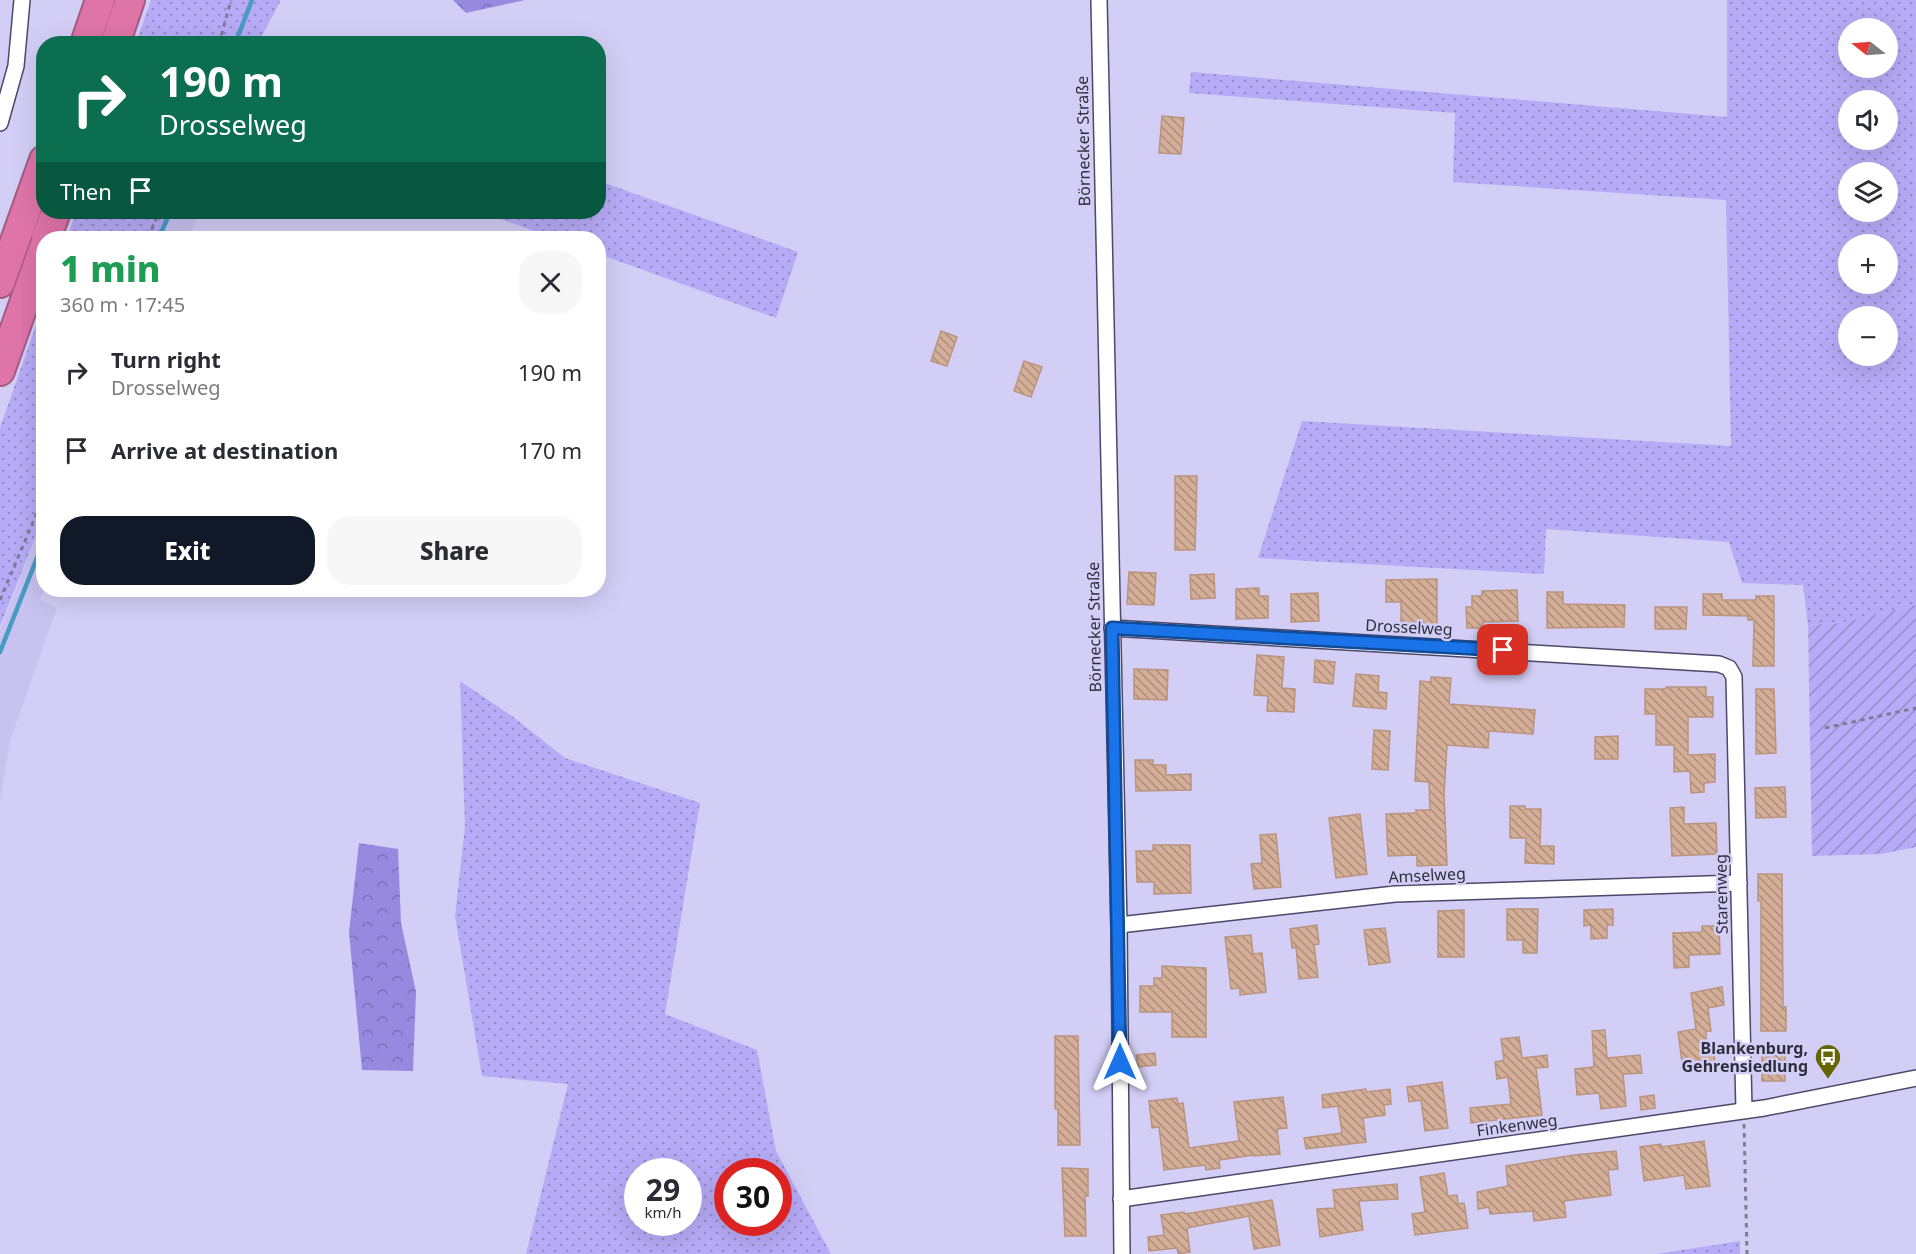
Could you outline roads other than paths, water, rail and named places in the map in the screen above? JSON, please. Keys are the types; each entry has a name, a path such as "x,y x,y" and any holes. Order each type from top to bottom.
{"highway":[{"path":"88,36 100,0"},
{"path":"118,36 130,0"},
{"path":"0,283 36,182"},
{"path":"0,371 36,270"}],"street":[{"path":"0,123 16,66 22,0"},
{"name":"Börnecker Straße","path":"1099,0 1119,926 1122,1254"},
{"name":"Drosselweg","path":"1112,628 1719,664 1729,668 1734,676"},
{"name":"Starenweg","path":"1734,676 1744,1110"},
{"name":"Amselweg","path":"1119,926 1395,894 1739,883"},
{"name":"Finkenweg","path":"1121,1199 1779,1105 1916,1078"}],"waterway":[{"path":"238,36 252,0"},
{"path":"162,231 167,219"},
{"path":"0,652 36,560"}],"place":[{"name":"Blankenburg, Gehrensiedlung","path":"1828,1080"}]}
